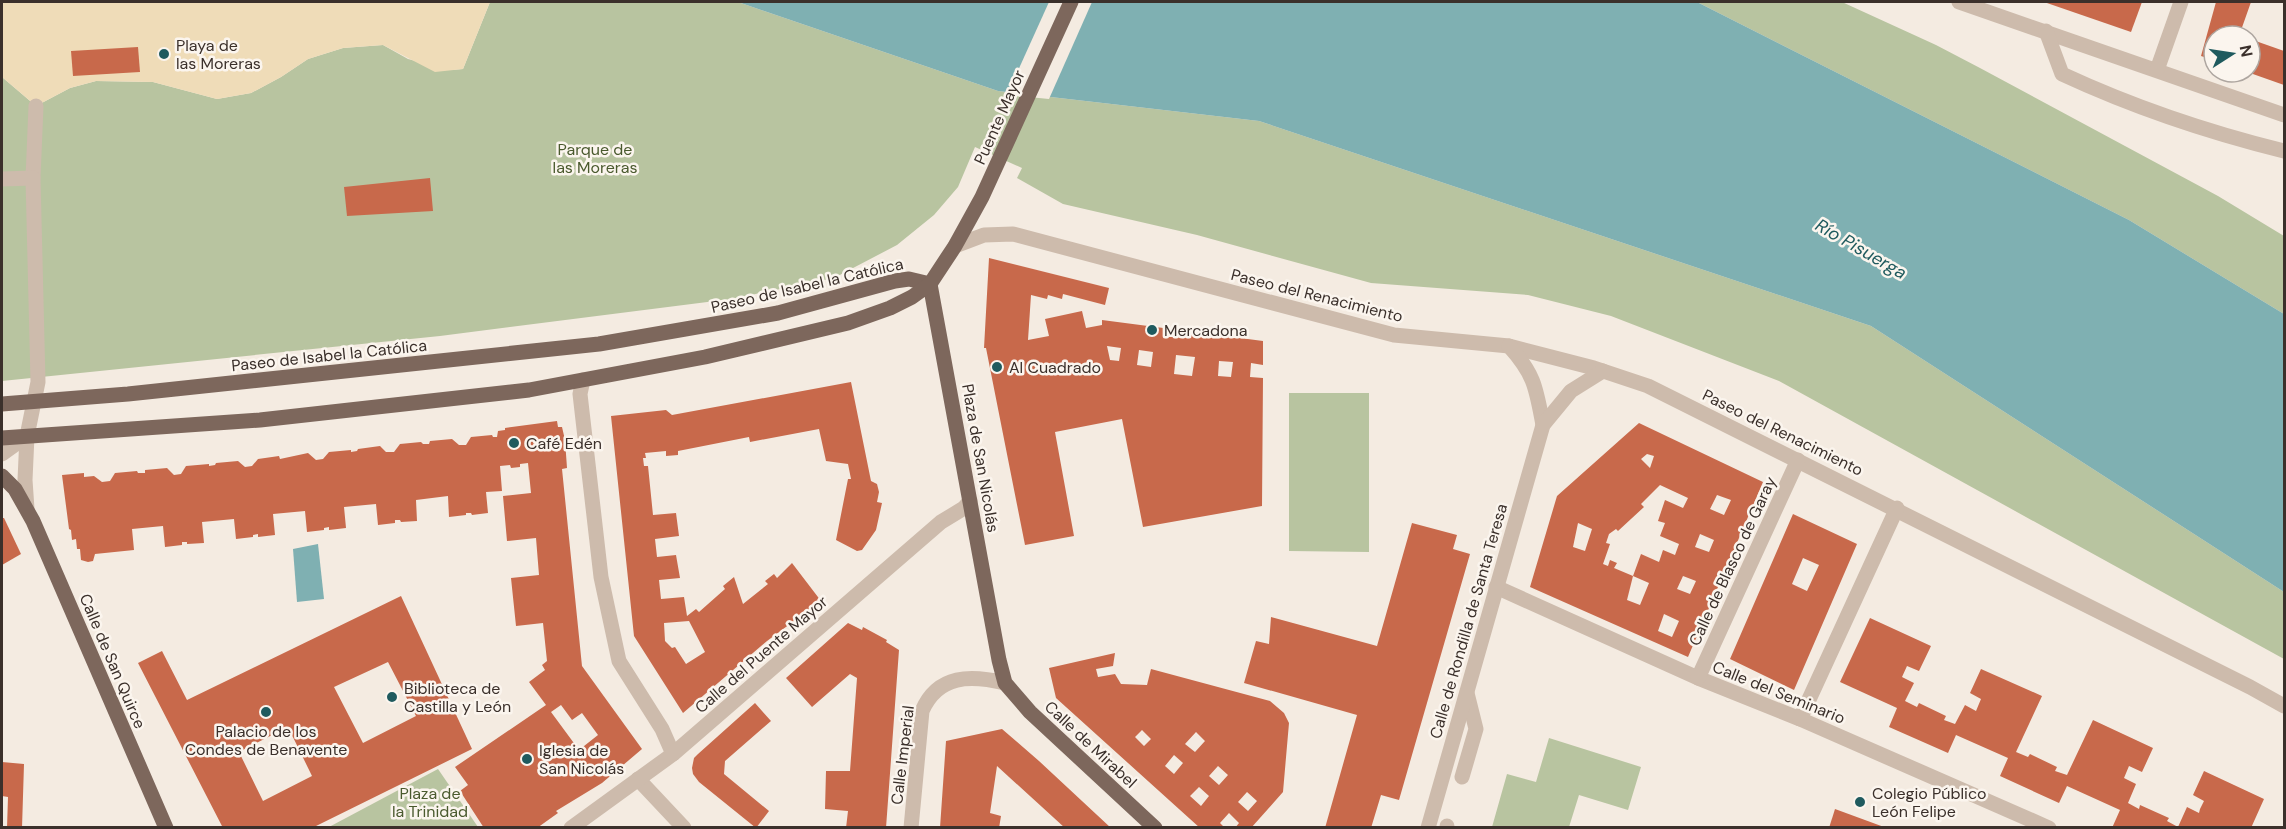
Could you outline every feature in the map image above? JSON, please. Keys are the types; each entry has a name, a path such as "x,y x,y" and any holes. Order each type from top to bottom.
{"main road":[{"name":"Puente Mayor","path":"955,246 982,197 1071,2"},
{"path":"930,284 955,246"},
{"name":"Paseo de Isabel la Católica","path":"2,404 129,394 599,344 778,313 895,281 909,279 930,284"},
{"name":"Paseo de Isabel la Católica","path":"2,438 260,420 529,390 705,357 848,323 890,308 912,297 930,284"},
{"name":"Plaza de San Nicolás","path":"930,284 1005,683"},
{"name":"Calle de San Quirce","path":"2,476 15,489 27,509 166,828"},
{"name":"Calle de Mirabel","path":"1005,683 1049,730 1155,828"}],"street":[{"path":"1959,2 2284,115"},
{"path":"2157,70 2181,2"},
{"path":"2046,31 2062,74 2096,90 2229,136 2284,151"},
{"name":"Calle de San Quirce","path":"27,509 25,480 27,436 38,382 33,178 36,106"},
{"path":"2,179 33,178"},
{"name":"Paseo del Renacimiento","path":"955,246 984,235 1013,234 1394,335 1509,346 1603,371 1648,386 1897,508 2284,706"},
{"name":"Calle de Rondilla de Santa Teresa","path":"1509,346 1523,362 1533,379 1543,425"},
{"name":"Calle de Rondilla de Santa Teresa","path":"1428,828 1543,425 1571,391 1603,371"},
{"path":"583,380 580,394 601,577 619,661 662,729 673,754"},
{"path":"2,454 27,436"},
{"name":"Calle de Blasco de Garay","path":"1698,678 1798,460"},
{"name":"Calle del Puente Mayor","path":"571,828 673,754 795,646 941,522 964,508 970,501"},
{"path":"1800,719 1897,508"},
{"name":"Calle del Seminario","path":"1496,587 1698,678 1800,719 2049,828"},
{"name":"Calle Imperial","path":"911,828 922,711 928,698 940,688 965,678 978,677 1005,683"},
{"path":"1462,777 1476,729 1467,690"},
{"path":"638,779 684,828"}],"green space":[{"name":"Parque de las Moreras","path":"490,2 738,2 998,91 1259,121 1871,326 2284,592 2284,659 1779,381 1611,316 1528,295 1371,283 1197,235 1063,204 1017,178 1022,168 975,147 958,187 934,215 897,245 834,278 731,299 440,336 2,381 2,77 36,106 70,88 96,81 153,82 217,99 251,93 308,59 343,48 383,45 408,59 451,70 463,69"},
{"path":"1697,2 1842,2 1980,68 2218,196 2284,236 2284,314 2129,220"},
{"path":"1289,393 1369,393 1369,552 1289,551"},
{"path":"1549,738 1641,767 1628,810 1579,795 1569,827 1492,827 1507,774 1536,782"},
{"name":"Plaza de la Trinidad","path":"438,769 478,827 329,827"}],"sand":[{"name":"Playa de las Moreras","path":"2,2 490,2 463,69 435,72 383,45 343,48 308,59 251,93 217,99 153,82 96,81 70,88 36,106 2,77"}],"water":[{"name":"Río Pisuerga","path":"738,2 1697,2 2129,220 2284,314 2284,592 1871,326 1259,121 998,91"},
{"path":"318,544 324,599 297,602 293,549"}],"pier":[{"path":"1049,2 1092,2 1049,99 1007,95"}],"building":[{"path":"2044,2 2142,2 2131,32"},
{"path":"2216,2 2251,2 2243,24 2210,24"},
{"path":"2262,43 2284,51 2284,85 2262,77"},
{"path":"138,47 140,72 73,76 71,51"},
{"path":"430,178 433,211 347,216 344,187"},
{"path":"989,258 1109,288 1105,305 1063,294 1062,299 1048,295 1047,299 1031,295 1028,340 1049,336 1045,319 1082,311 1086,328 1102,325 1102,320 1263,341 1263,365 1251,363 1250,377 1263,378 1262,506 1143,527 1122,419 1055,432 1074,536 1025,545 986,348 984,348","holes":["1107,346 1121,348 1119,361 1110,360","1139,350 1153,352 1151,367 1137,365","1176,355 1195,357 1192,376 1174,374","1219,361 1233,362 1231,377 1218,376"]},
{"path":"851,382 871,481 877,484 879,492 877,502 882,503 876,530 862,550 857,551 836,540 848,479 851,479 848,464 826,461 819,429 750,442 749,437 678,451 678,455 666,456 666,451 645,453 644,466 648,466 653,515 676,513 679,536 655,539 657,557 676,555 680,578 659,580 661,599 684,597 687,616 696,609 699,612 725,589 723,586 734,577 743,604 768,584 765,581 774,574 777,578 792,563 821,601 767,641 683,713 634,636 611,416 666,410 672,415","holes":["689,621 705,652 686,664 675,647 672,648 665,641 664,623"]},
{"path":"557,421 558,427 562,427 567,468 562,469 582,666 642,749 602,783 556,811 558,813 537,828 484,828 460,791 468,785 455,767 546,705 529,682 545,670 542,665 547,661 543,623 516,626 511,578 539,575 536,538 507,541 503,496 531,493 528,463 511,468 510,465 500,466 502,491 486,492 488,513 472,515 466,513 466,515 449,517 448,496 416,500 417,521 395,520 395,523 378,525 376,504 344,507 346,528 329,530 329,527 324,530 307,532 305,511 273,514 275,535 258,537 258,534 253,537 236,539 234,519 202,522 204,543 182,542 182,545 165,547 163,526 132,529 134,550 95,554 93,561 88,562 81,560 80,549 77,549 76,539 72,540 69,529 62,475 84,473 84,477 94,476 102,482 110,481 115,473 137,471 145,473 145,470 167,468 174,475 181,474 186,466 209,464 209,466 238,461 245,467 252,466 258,459 279,456 280,459 308,453 316,460 323,459 329,452 351,450 351,452 380,446 386,452 394,452 400,444 421,442 429,444 430,441 452,439 459,445 466,445 471,437 492,435 497,437 498,431 505,430 505,428","holes":["561,705 572,720 582,713 598,735 579,750 551,712"]},
{"path":"1639,423 1763,482 1688,657 1530,587 1557,496","holes":["1647,454 1654,456 1650,468 1641,459","1660,485 1688,498 1683,508 1665,500 1658,521 1665,523 1660,536 1679,544 1675,555 1663,550 1659,562 1641,554 1633,576 1614,568 1617,563 1610,560 1608,566 1603,564 1610,544 1606,543 1609,534 1616,529 1618,531 1644,507 1641,504","1717,495 1731,500 1724,515 1710,509","1578,523 1592,529 1585,551 1573,547","1700,534 1714,540 1709,552 1695,547","1633,576 1649,583 1640,605 1627,600","1683,576 1696,581 1690,594 1677,589","1664,614 1679,621 1672,637 1658,631"]},
{"path":"1793,514 1857,544 1794,690 1730,659","holes":["1803,558 1819,565 1807,591 1792,584"]},
{"path":"2,518 21,554 2,565"},
{"path":"1412,523 1457,535 1453,549 1470,554 1399,800 1381,795 1371,828 1325,828 1357,715 1244,683 1256,641 1269,644 1271,617 1377,646"},
{"name":"Palacio de los Condes de Benavente","path":"401,596 472,749 312,828 223,828 138,663 162,651 187,700","holes":["388,662 416,716 363,743 334,687","288,727 312,776 263,801 239,752"]},
{"path":"1870,618 1931,646 1919,671 1907,666 1902,677 1914,683 1905,701 1917,707 1919,703 1946,716 1944,720 1955,724 1965,705 1976,711 1981,699 1970,693 1981,669 2042,696 2016,752 2028,757 2030,754 2057,767 2055,771 2067,775 2093,720 2153,748 2142,772 2129,766 2124,778 2136,784 2128,803 2139,809 2140,805 2169,818 2167,821 2178,827 2187,807 2199,813 2204,801 2193,795 2204,771 2264,799 2251,828 2112,828 2120,810 2067,786 2059,803 2000,776 2008,758 1956,735 1948,753 1889,727 1897,708 1840,682"},
{"path":"848,623 862,630 863,627 887,640 886,642 899,650 886,828 846,828 848,811 825,809 826,771 850,771 857,678 850,674 812,707 786,678"},
{"path":"1115,653 1113,666 1096,669 1098,677 1115,674 1121,684 1147,685 1151,669 1270,701 1284,713 1289,723 1283,792 1251,828 1235,828 1239,823 1229,813 1220,823 1225,828 1200,828 1056,698 1049,668","holes":["1142,730 1151,739 1144,746 1135,737","1196,732 1205,741 1195,752 1185,744","1174,755 1183,763 1174,774 1165,766","1218,766 1228,775 1219,785 1209,776","1199,787 1209,796 1201,806 1190,796","1247,792 1257,801 1248,811 1238,802"]},
{"path":"755,703 771,721 725,761 724,774 769,811 756,828 699,782 692,768 694,758"},
{"path":"1002,729 1111,828 1065,828 997,766 990,813 1001,816 999,828 940,828 946,741"},
{"path":"2,762 24,764 22,828 7,828 8,797 2,796"},
{"path":"1835,809 1884,827 1884,828 1829,828"}],"place":[{"name":"Playa de las Moreras","path":"164,54"},
{"name":"Mercadona","path":"1152,330"},
{"name":"Al Cuadrado","path":"997,367"},
{"name":"Café Edén","path":"514,443"},
{"name":"Biblioteca de Castilla y León","path":"392,697"},
{"name":"Palacio de los Condes de Benavente","path":"266,712"},
{"name":"Iglesia de San Nicolás","path":"527,759"},
{"name":"Colegio Público León Felipe","path":"1860,802"}]}
